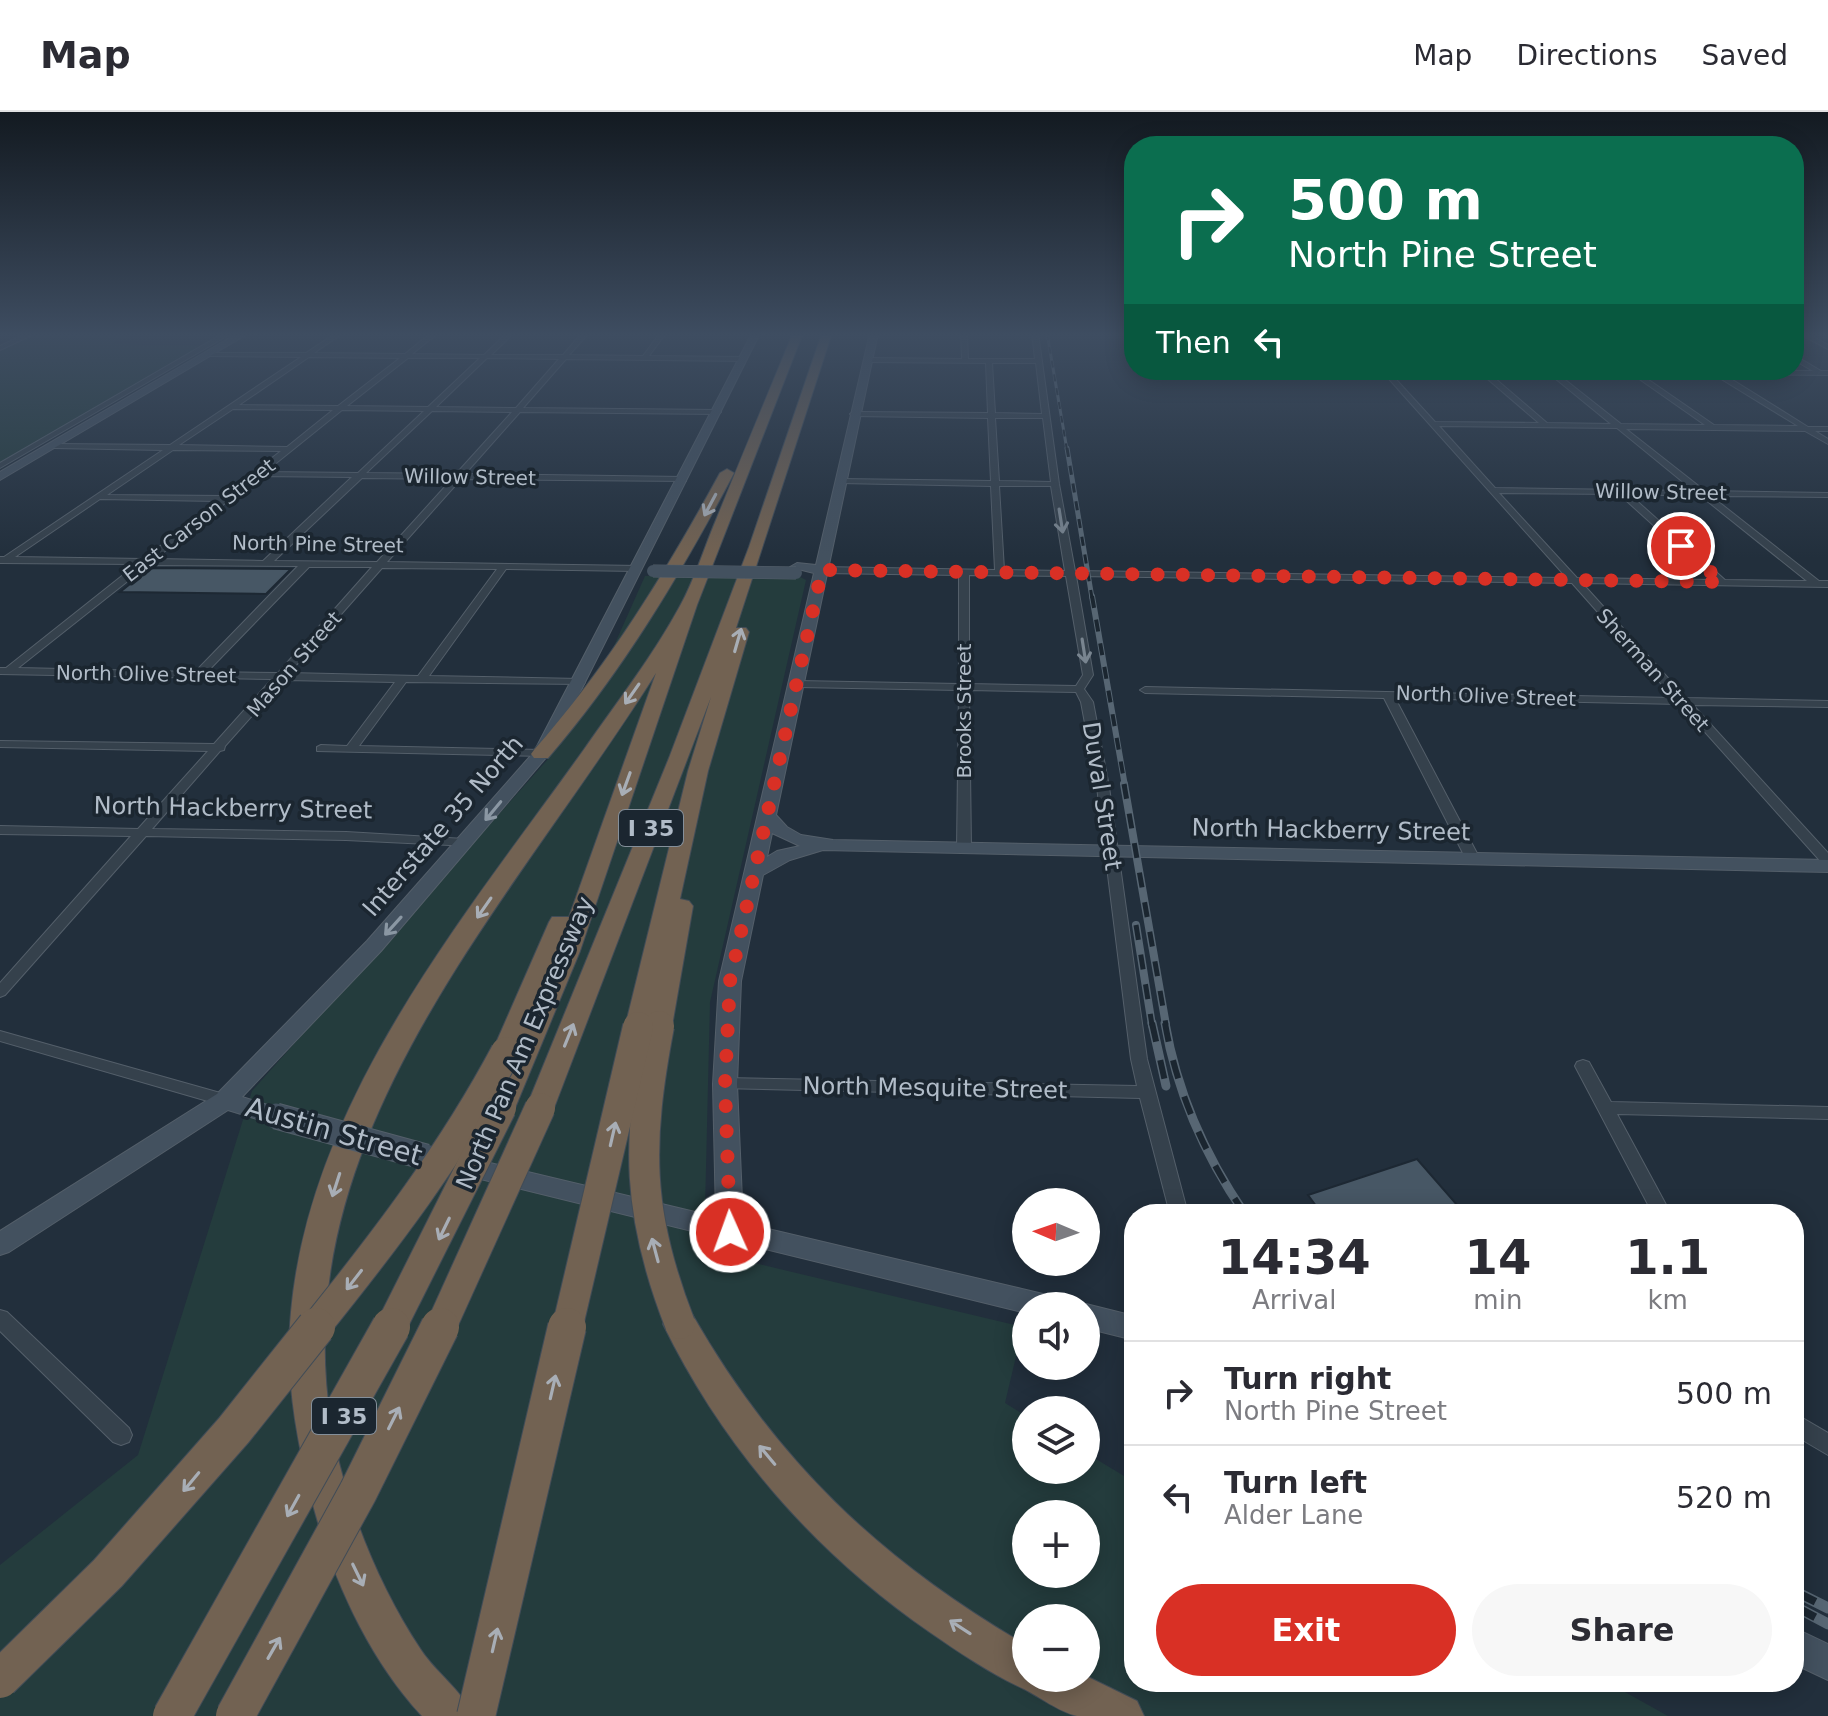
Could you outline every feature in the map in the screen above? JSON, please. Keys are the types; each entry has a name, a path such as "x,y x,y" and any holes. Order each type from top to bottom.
{"highway":[{"name":"North Pan Am Expressway","path":"172,1716 359,1389 436,1243 501,1108 557,979 589,895 600,855 689,605 767,408"},
{"name":"North Pan Am Expressway","path":"235,1716 307,1591 499,1204 679,758 757,547 803,408"},
{"path":"541,754 572,721 647,617 748,435 765,414"},
{"path":"476,1716 648,1026 716,715 741,628 757,547"},
{"path":"451,1716 409,1670 378,1616 351,1560 326,1485 312,1410 308,1362 313,1270 342,1167 383,1072 410,1019 434,979 644,677 689,605"},
{"path":"0,1679 108,1573 174,1502 244,1418 423,1189 474,1113 506,1052 579,882 600,855"},
{"path":"648,1026 642,1141 644,1185 659,1262 680,1324 700,1365 737,1420 798,1491 860,1554 930,1607 1012,1660"},
{"path":"1073,1692 1122,1716"}],"main road":[{"path":"0,477 119,408"},
{"name":"Interstate 35 North","path":"0,1244 225,1100 306,1020 465,843 541,754 719,408"},
{"path":"730,1232 725,1084 730,981 798,684 855,408"},
{"name":"North Pine Street","path":"636,568 822,570"},
{"name":"North Hackberry Street","path":"766,815 778,832 788,838 833,846 1828,864"},
{"name":"North Hackberry Street","path":"753,873 784,855 833,846"},
{"name":"Austin Street","path":"225,1100 426,1157 1012,1299"},
{"path":"1100,1320 1124,1326"},
{"path":"1804,1650 1828,1663"}],"street":[{"path":"0,466 100,408"},
{"path":"2,561 230,408"},
{"path":"324,408 717,412"},
{"name":"East Carson Street","path":"2,673 340,408"},
{"path":"992,408 1000,573"},
{"name":"Duval Street","path":"1046,408 1055,484 1088,675 1079,689 1087,702 1095,736 1145,1092 1172,1171 1177,1204"},
{"name":"Sherman Street","path":"1418,408 1828,864"},
{"path":"1524,408 1545,426"},
{"path":"1595,408 1822,584 1828,592"},
{"path":"1684,408 1713,428"},
{"path":"1773,408 1828,442"},
{"path":"266,563 431,409"},
{"name":"Mason Street","path":"0,992 518,410"},
{"path":"854,414 1047,416"},
{"path":"1433,424 1828,429"},
{"path":"54,446 289,449"},
{"name":"Willow Street","path":"257,474 683,479"},
{"path":"840,481 1055,484"},
{"name":"Willow Street","path":"1493,490 1828,495"},
{"path":"1621,492 1722,582"},
{"path":"98,497 226,499"},
{"name":"North Pine Street","path":"2,561 636,568"},
{"path":"199,674 306,564"},
{"path":"422,678 504,566"},
{"name":"North Pine Street","path":"822,570 1822,584"},
{"name":"Brooks Street","path":"964,572 964,849"},
{"name":"North Olive Street","path":"2,673 580,682"},
{"path":"350,750 403,678"},
{"path":"798,684 1079,689"},
{"name":"North Olive Street","path":"1145,690 1828,704"},
{"path":"1387,694 1473,859"},
{"path":"0,744 220,748"},
{"path":"321,749 541,754"},
{"name":"North Hackberry Street","path":"0,830 346,836 465,843"},
{"name":"Austin Street","path":"0,1036 225,1100"},
{"path":"1583,1066 1657,1204"},
{"name":"North Mesquite Street","path":"725,1084 1145,1092"},
{"path":"1606,1108 1828,1113"},
{"path":"0,1318 121,1435"},
{"path":"1804,1429 1828,1445"}],"green space":[{"path":"0,408 95,408 0,463"},
{"path":"645,576 798,576 806,580 710,1002 704,1251 1012,1324 1012,1373 1005,1403 1012,1407 1012,1484 1100,1484 1100,1461 1124,1476 1124,1692 1625,1692 1668,1716 0,1716 0,1565 138,1455 252,1091 549,758 609,657"}],"building":[{"path":"150,568 291,569 266,594 120,592"},
{"path":"1417,1159 1456,1204 1315,1204 1308,1195"}],"railway":[{"path":"1060,408 1067,450"},
{"path":"1067,448 1092,598"},
{"path":"1092,596 1125,786"},
{"path":"1124,784 1166,1025"},
{"path":"1136,925 1152,1025"},
{"path":"1152,1023 1166,1086"},
{"path":"1165,1023 1177,1074 1194,1123 1217,1170 1239,1204"},
{"path":"1804,1596 1828,1608"},
{"path":"1804,1611 1828,1624"}],"route":[{"path":"730,1232 725,1084 730,981 822,570 1722,582 1681,546"}]}
